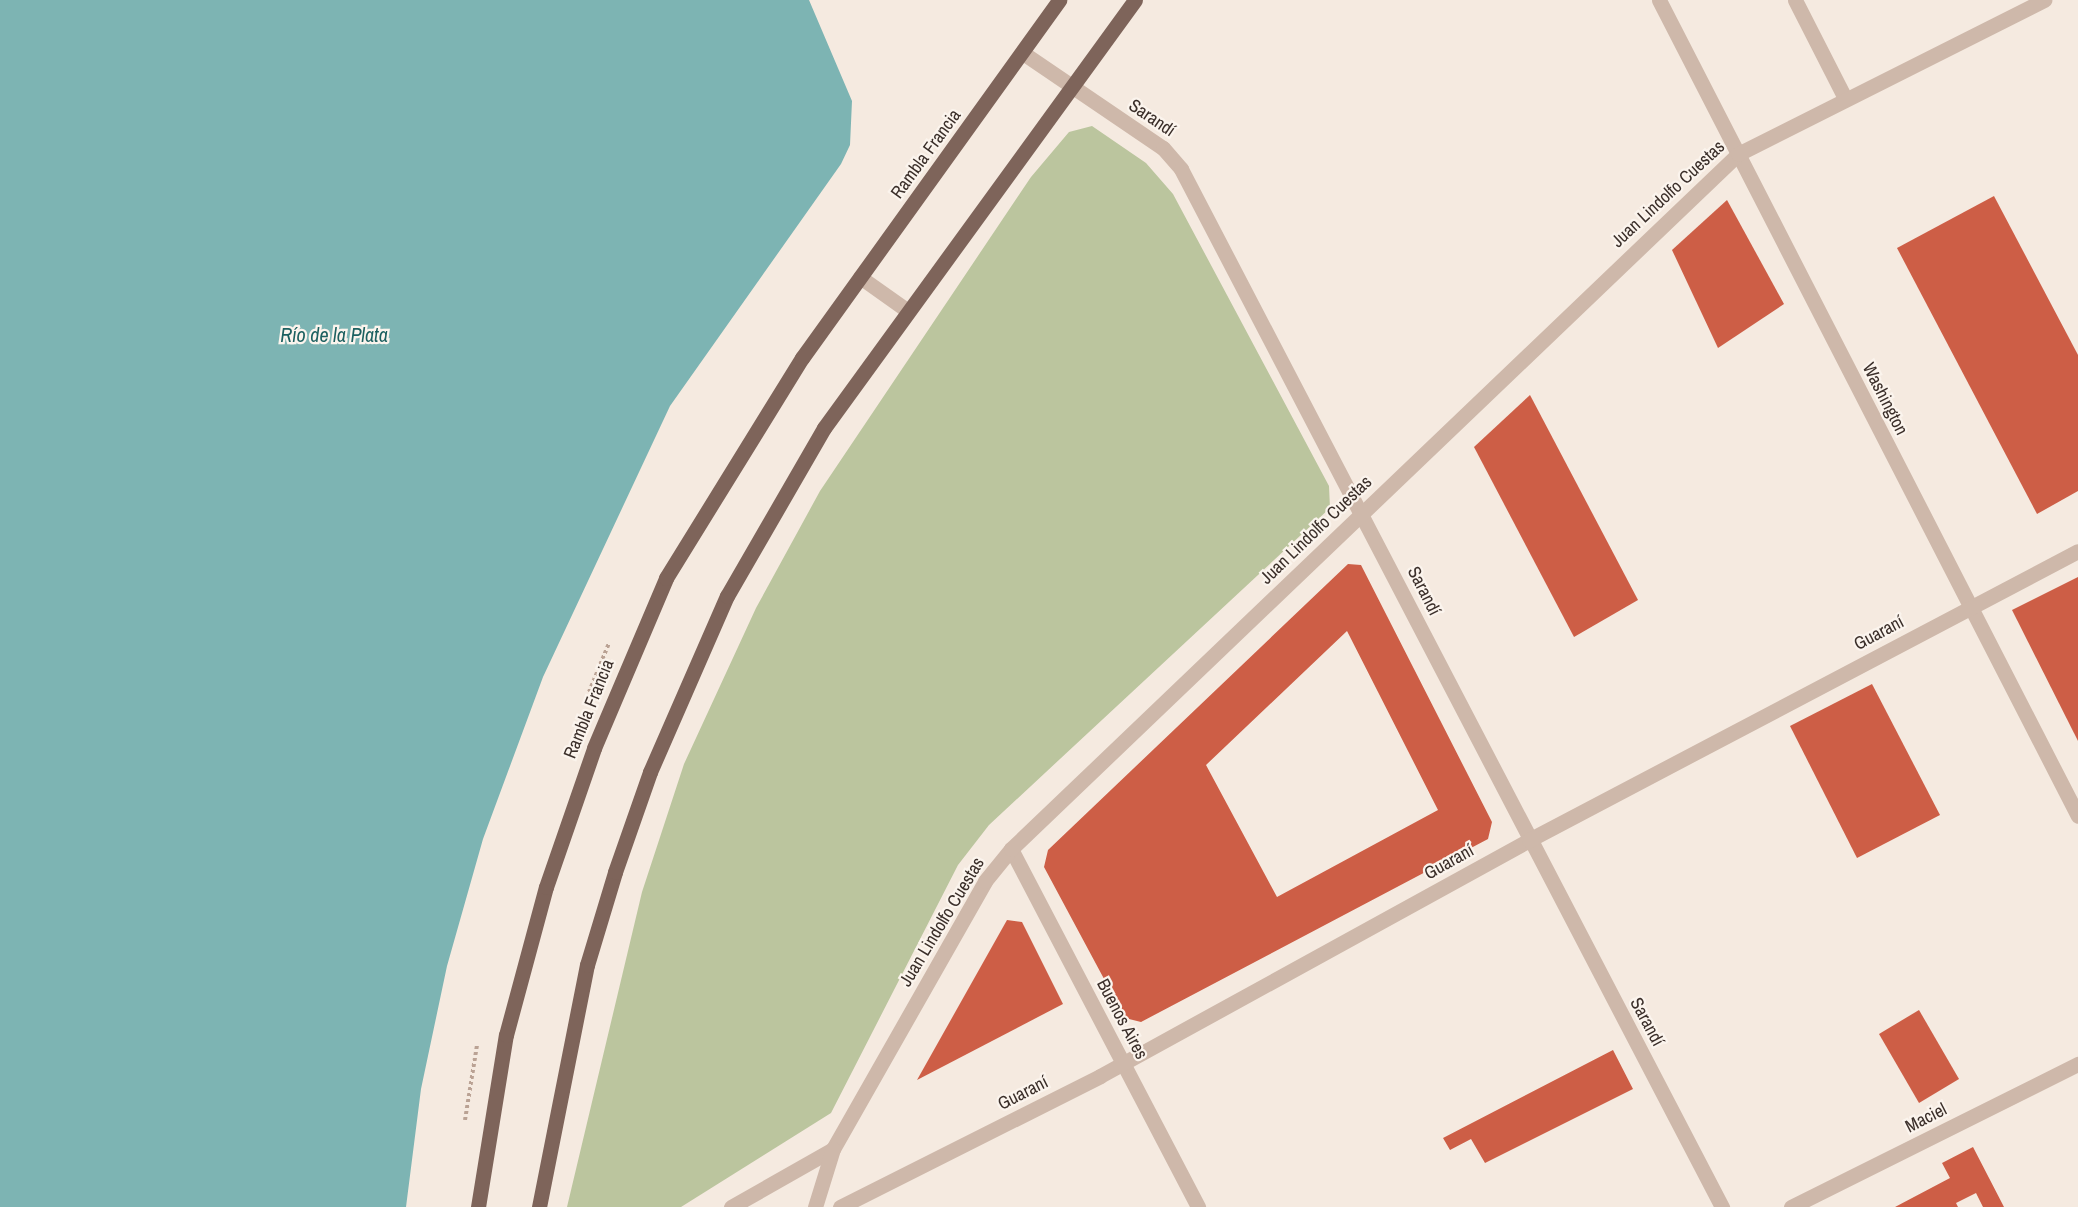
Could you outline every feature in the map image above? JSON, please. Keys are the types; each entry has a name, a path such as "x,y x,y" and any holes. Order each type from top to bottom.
{"main road":[{"name":"Rambla Francia","path":"478,1207 506,1035 546,887 630,659 666,578 734,461 860,277 1059,0"},
{"path":"539,1207 587,964 650,772 767,521 824,428 908,311 1074,89 1135,0"}],"street":[{"name":"Washington","path":"1659,0 2078,816"},
{"path":"1795,0 1845,98"},
{"name":"Juan Lindolfo Cuestas","path":"815,1207 833,1149 984,881 1011,849 1738,154 2039,1"},
{"name":"Sarandí","path":"1023,53 1173,157 1362,513 1529,840 1722,1207"},
{"path":"860,277 908,311"},
{"name":"Guaraní","path":"840,1207 1124,1063 1529,840 2078,551"},
{"name":"Buenos Aires","path":"1011,849 1198,1207"},
{"name":"Maciel","path":"1791,1207 2078,1064"},
{"path":"731,1207 833,1149"}],"green space":[{"path":"1092,126 1146,163 1173,194 1329,486 1330,508 989,825 958,865 831,1113 681,1207 567,1207 642,892 684,764 756,608 820,491 1031,177 1069,132"}],"water":[{"name":"Río de la Plata","path":"0,0 809,0 852,101 850,145 841,164 670,406 543,677 483,839 447,966 421,1089 406,1207 0,1207"}],"building":[{"path":"1994,196 2078,355 2078,491 2037,514 1897,248"},
{"path":"1727,200 1784,304 1718,348 1672,250"},
{"path":"1530,395 1638,600 1574,637 1474,447"},
{"path":"1348,564 1361,565 1492,822 1488,839 1141,1022 1125,1018 1044,867 1048,850","holes":["1347,631 1438,810 1277,897 1206,765"]},
{"path":"2078,577 2078,741 2012,610"},
{"path":"1872,684 1940,815 1857,858 1790,726"},
{"path":"1007,920 1022,922 1063,1004 917,1080"},
{"path":"1919,1010 1959,1079 1919,1103 1879,1034"},
{"path":"1613,1050 1633,1089 1485,1163 1471,1139 1450,1150 1443,1138"},
{"path":"1973,1147 2004,1207 1983,1207 1976,1193 1956,1203 1958,1207 1895,1207 1950,1178 1942,1163"}]}
